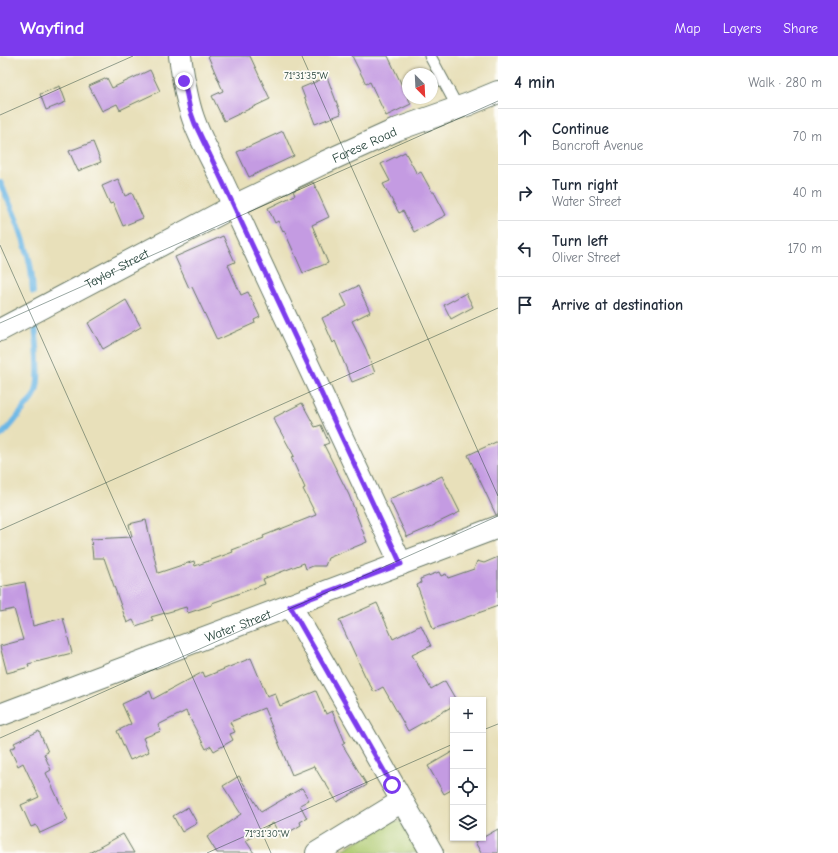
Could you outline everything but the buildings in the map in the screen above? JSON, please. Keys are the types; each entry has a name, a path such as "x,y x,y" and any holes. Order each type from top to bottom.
{"street":[{"path":"180,56 186,93 195,124 401,564"},
{"name":"Farese Road","path":"234,206 398,129 498,92"},
{"name":"Taylor Street","path":"0,330 234,206"},
{"name":"Water Street","path":"0,715 498,527"},
{"path":"290,606 432,853"},
{"path":"317,853 402,801"}],"lane":[{"path":"430,56 458,108"}],"green space":[{"path":"393,821 401,822 404,825 420,853 338,853 385,824"}],"waterway":[{"path":"0,182 21,232 31,267 33,292"},
{"path":"0,436 35,394 38,379 35,323"}],"route":[{"path":"184,81 190,110 198,131 401,564 290,606 392,785"}]}
